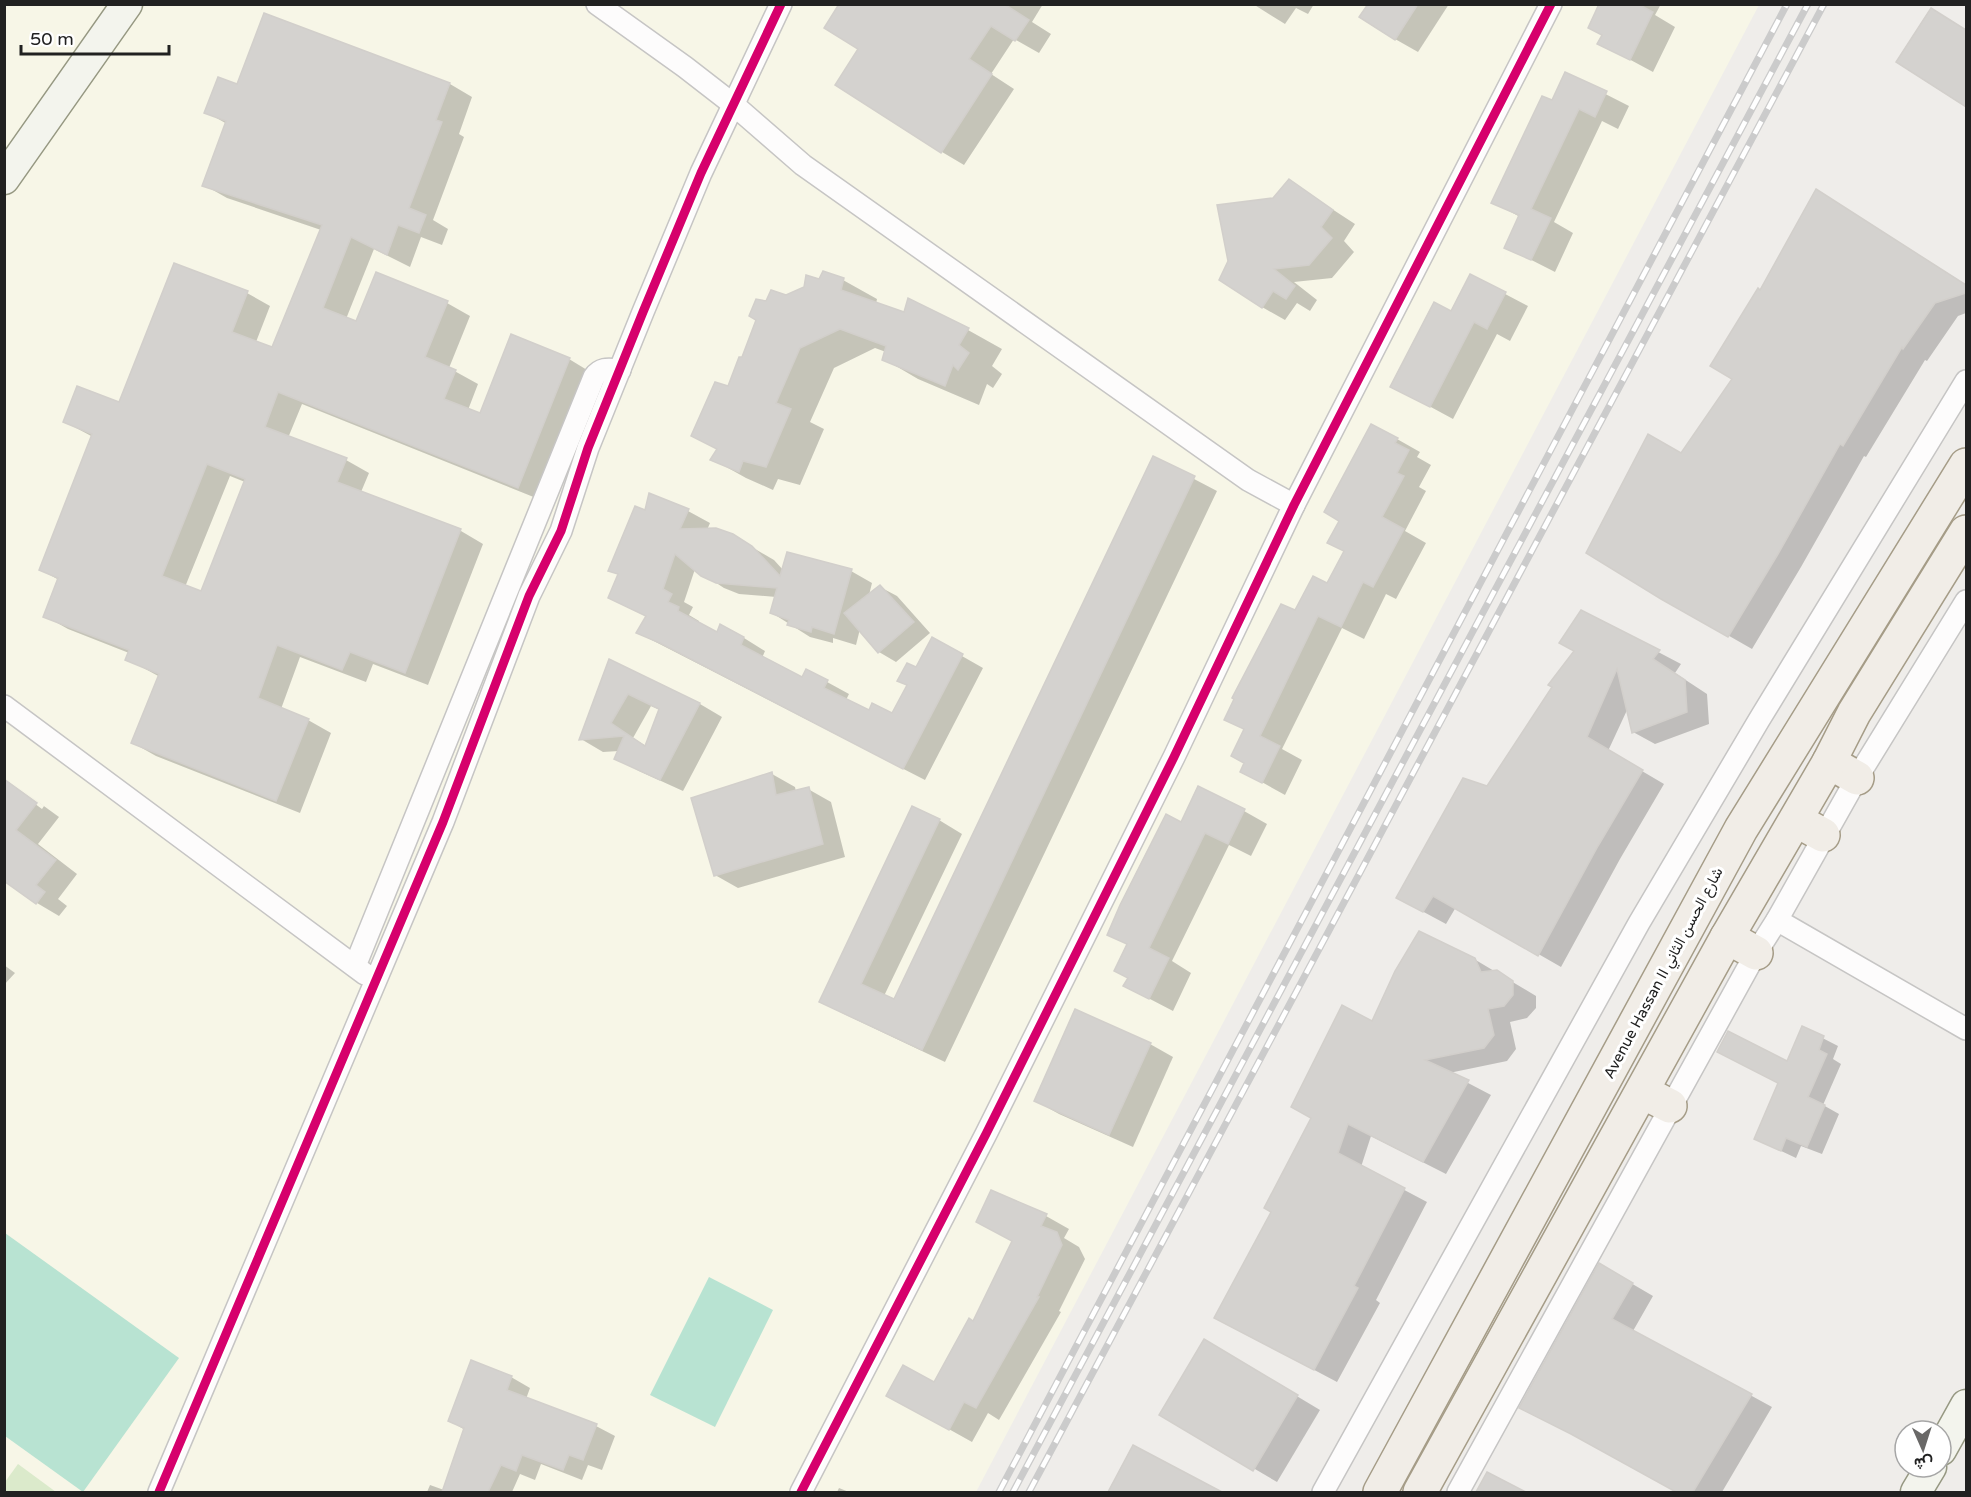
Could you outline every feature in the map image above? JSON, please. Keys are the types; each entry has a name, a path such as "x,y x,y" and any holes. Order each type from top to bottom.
{"main road":[{"name":"Avenue Hassan II شارع الحسن الثاني","path":"1380,1492 1741,829 1966,465"},
{"path":"1420,1492 1553,1249 1656,1099 1727,937 1810,828 1829,762 1854,713 1966,532"},
{"path":"1829,762 1857,778"},
{"path":"1727,937 1756,953"}],"street":[{"path":"4,179 127,4"},
{"path":"597,4 734,105 803,165 1248,480 1294,504"},
{"path":"159,1492 447,812 531,591 561,531 588,448 701,173 781,4"},
{"path":"801,1492 986,1134 1174,757 1294,504 1551,4"},
{"path":"355,966 435,764 497,618 594,377 598,371 605,369 620,370"},
{"path":"1323,1492 1639,923 1759,720 1966,381"},
{"path":"1458,1492 1656,1099 1777,920 1810,828 1857,778 1966,602"},
{"path":"4,706 376,982"},
{"path":"1777,920 1966,1029"},
{"path":"1953,1428 1966,1405"},
{"path":"1916,1492 1924,1479"}],"shaded area":[{"path":"5,5 1759,5 976,1492 5,1492"}],"green space":[{"path":"5,1233 179,1358 83,1492 5,1436"},
{"path":"709,1277 773,1310 715,1427 650,1395"},
{"path":"18,1464 56,1492 5,1492 5,1482"}],"building":[{"path":"839,4 1004,4 1029,20 1015,41 991,26 969,59 992,74 941,153 835,85 858,49 824,28"},
{"path":"1368,4 1418,4 1395,40 1359,17"},
{"path":"1599,4 1638,4 1653,12 1630,60 1597,44 1602,35 1588,28"},
{"path":"1931,8 1966,30 1966,107 1896,62"},
{"path":"264,13 450,83 436,120 442,122 409,208 426,215 419,233 398,225 387,255 351,237 323,308 356,321 376,272 448,301 425,357 456,370 444,399 480,413 511,334 570,358 518,488 278,392 265,427 347,458 337,482 461,529 405,673 350,652 342,670 277,645 258,698 309,719 276,801 131,743 159,674 125,660 129,650 43,617 58,578 39,570 92,434 63,422 77,386 119,402 174,263 248,291 232,332 272,347 322,225 202,186 226,121 204,113 218,77 237,84","holes":["207,464 245,479 201,591 162,576"]},
{"path":"1565,72 1607,91 1595,117 1579,109 1531,209 1551,218 1531,260 1504,248 1519,215 1491,203 1542,96 1552,100"},
{"path":"1289,179 1333,210 1321,227 1332,238 1309,265 1274,269 1295,286 1286,299 1273,291 1262,308 1219,280 1228,261 1217,205 1273,198"},
{"path":"1816,189 1966,285 1966,293 1935,303 1903,349 1902,347 1843,446 1840,444 1728,637 1586,553 1648,434 1681,453 1732,379 1710,366 1758,288 1760,290"},
{"path":"823,271 844,278 841,290 904,312 908,298 969,328 959,345 969,353 958,370 953,365 945,386 882,360 886,346 840,329 800,348 776,403 791,409 766,467 743,461 739,472 710,460 717,449 691,436 715,382 728,386 739,357 742,357 756,320 749,316 756,299 766,301 771,290 786,295 804,287 806,275 819,279"},
{"path":"1470,274 1506,292 1487,329 1474,322 1430,407 1390,387 1434,302 1451,311"},
{"path":"1371,424 1398,438 1395,443 1409,450 1397,473 1404,476 1382,517 1404,529 1373,587 1363,582 1341,627 1318,616 1260,736 1280,746 1262,783 1240,772 1244,763 1231,756 1244,729 1224,720 1234,699 1232,698 1281,604 1295,610 1313,576 1327,583 1344,551 1327,543 1339,521 1324,512"},
{"path":"1153,456 1195,476 922,1050 819,1002 912,806 940,819 861,984 894,999"},
{"path":"649,493 689,509 680,529 716,528 733,534 752,546 780,576 787,552 852,569 834,634 812,627 811,632 787,625 789,620 770,613 777,588 716,583 701,576 675,554 663,589 672,594 668,602 679,607 678,611 717,632 720,624 744,637 741,645 802,677 806,669 828,680 824,688 869,710 872,703 892,713 907,685 897,681 907,663 916,667 932,637 963,654 903,769 660,643 636,633 646,616 608,598 618,574 608,571 635,506 645,510"},
{"path":"880,585 914,622 878,653 844,613"},
{"path":"1581,610 1660,650 1653,659 1685,680 1687,712 1632,733 1617,669 1587,737 1643,770 1598,846 1538,956 1433,896 1423,912 1396,898 1463,778 1487,786 1552,687 1548,685 1574,651 1559,643"},
{"path":"609,659 700,703 660,780 614,759 624,736 579,740","holes":["628,694 659,709 645,746 611,723"]},
{"path":"772,772 776,795 809,787 823,844 714,876 691,798"},
{"path":"4,779 37,803 16,830 56,860 36,885 45,892 36,904 4,881"},
{"path":"1198,786 1245,809 1228,844 1205,833 1149,948 1169,958 1149,999 1123,986 1128,978 1114,971 1127,944 1107,935 1166,814 1181,822"},
{"path":"1419,931 1475,958 1481,972 1497,970 1513,981 1513,995 1504,1006 1488,1009 1494,1035 1484,1048 1425,1060 1469,1080 1423,1162 1348,1124 1338,1153 1405,1188 1354,1286 1358,1288 1314,1370 1214,1318 1271,1212 1264,1208 1311,1118 1291,1107 1342,1005 1372,1021 1395,971"},
{"path":"1075,1009 1151,1043 1109,1135 1034,1101"},
{"path":"1802,1026 1824,1036 1819,1050 1827,1054 1808,1097 1825,1105 1807,1147 1786,1138 1781,1151 1754,1139 1778,1083 1717,1052 1728,1031 1787,1061"},
{"path":"991,1190 1047,1214 1041,1226 1057,1232 1062,1245 1037,1297 1039,1297 976,1408 964,1402 949,1430 886,1396 903,1365 934,1382 969,1318 973,1321 1012,1241 976,1222"},
{"path":"1599,1263 1633,1283 1612,1319 1752,1394 1693,1492 1676,1492 1519,1408"},
{"path":"1204,1339 1298,1395 1253,1471 1159,1415"},
{"path":"471,1360 512,1376 507,1390 597,1424 583,1460 569,1455 563,1470 522,1455 516,1471 501,1465 488,1492 442,1492 464,1428 448,1421"},
{"path":"1133,1445 1222,1492 1108,1492"},
{"path":"1487,1472 1526,1492 1476,1492"}],"railway":[{"path":"999,1492 1787,4"},
{"path":"1013,1492 1808,4"},
{"path":"1029,1492 1824,4"}],"cycle path":[{"path":"159,1492 443,822 529,596 561,531 588,448 701,173 781,4"},
{"path":"801,1492 986,1134 1174,757 1294,505 1551,4"}]}
